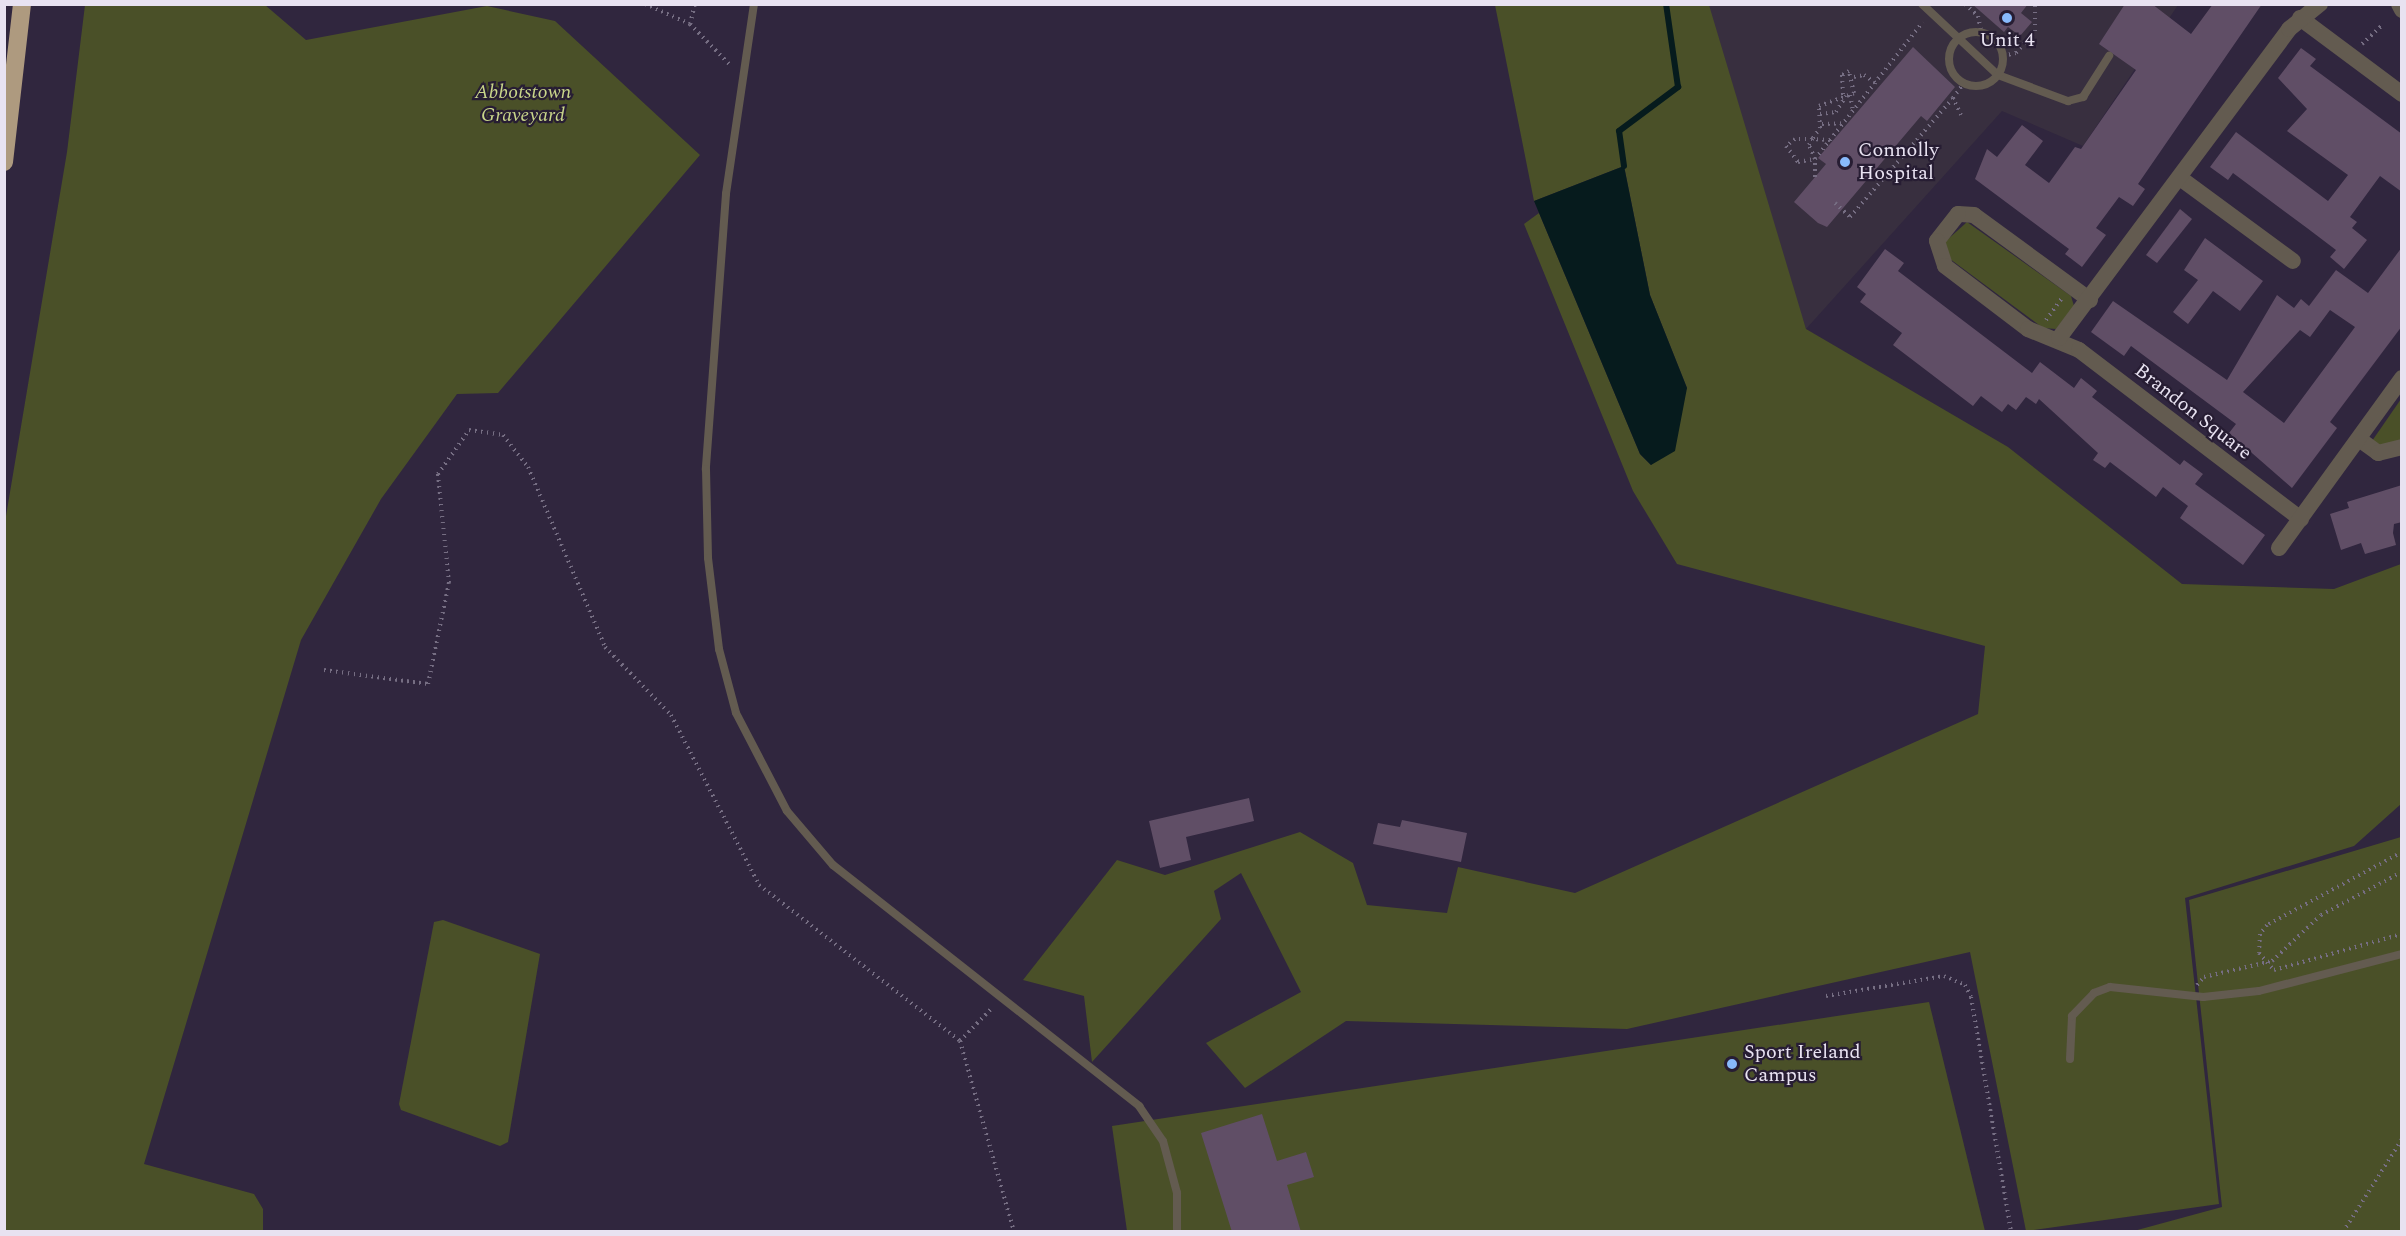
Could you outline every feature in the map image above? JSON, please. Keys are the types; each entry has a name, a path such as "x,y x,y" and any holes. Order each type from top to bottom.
{"highway":[{"path":"4,162 22,4"}],"street":[{"path":"2059,338 2090,300 2300,18 2320,4"},
{"path":"2399,4 2402,10"},
{"path":"2300,18 2402,94"},
{"path":"2180,177 2293,261"},
{"name":"Brandon Square","path":"2090,300 1974,215 1953,218 1937,241 1938,258 2036,333 2059,338 2301,519"},
{"path":"2279,548 2402,378"},
{"path":"2359,439 2378,453 2402,447"}],"lane":[{"path":"754,4 726,194 705,469 715,615 736,713 787,811 833,865 1000,1000 1139,1106 1163,1141 1177,1193 1177,1232"},
{"path":"1922,4 1956,40 1998,75 2074,101 2109,57"},
{"path":"1981,32 1997,41 2003,56 1998,75 1984,85 1964,83 1950,65 1956,40 1981,32"},
{"path":"2070,1059 2072,1016 2094,993 2110,987 2188,995 2259,991 2402,954"}],"path":[{"path":"645,4 690,24 742,77"},
{"path":"690,24 695,4"},
{"path":"1965,4 1978,16 1981,32"},
{"path":"2003,56 2016,53 2035,31 2035,4"},
{"path":"1830,140 1795,139 1786,146 1798,162 1815,159 1877,84 1900,46 1930,15"},
{"path":"2349,56 2381,26"},
{"path":"1854,77 1849,71 1842,75 1846,96 1854,112"},
{"path":"1854,77 1864,75 1877,84"},
{"path":"1820,114 1836,112 1854,77"},
{"path":"1835,203 1850,217 1964,83"},
{"path":"1815,177 1812,139 1821,124 1820,114 1823,101 1846,96"},
{"path":"1953,98 1961,115"},
{"path":"1821,124 1836,119 1845,123"},
{"path":"2036,333 2070,286"},
{"path":"324,670 428,684 450,583 438,474 469,430 503,435 528,467 605,647 671,714 759,885 960,1041 1014,1232"},
{"path":"2402,852 2262,930 2259,953 2265,963 2283,968 2402,934"},
{"path":"2188,995 2204,977 2265,963 2321,915 2402,872"},
{"path":"1826,996 1944,976 1965,985 1971,997 2011,1232"},
{"path":"960,1041 1000,1000"},
{"path":"2343,1232 2402,1139"}],"shaded area":[{"name":"Connolly Hospital","path":"1693,5 2178,5 2083,146 2002,111 1806,329"},
{"path":"1624,166 1650,295 1687,388 1675,451 1651,465 1640,454 1534,201"}],"green space":[{"name":"Abbotstown Graveyard","path":"85,5 265,5 306,40 487,6 555,21 700,155 498,393 457,394 381,499 301,640 144,1164 254,1194 263,1209 263,1231 5,1231 5,522 67,152"},
{"path":"1495,5 1709,5 1806,329 2008,447 2182,584 2334,589 2401,564 2401,804 2354,846 2185,898 2219,1204 2026,1231 1970,952 1627,1029 1346,1021 1245,1088 1206,1043 1301,992 1241,873 1214,891 1221,919 1092,1062 1084,996 1023,980 1117,860 1165,875 1300,832 1353,863 1367,905 1447,913 1458,867 1575,893 1978,714 1985,646 1677,564 1633,491 1524,224 1539,213 1640,454 1651,465 1687,388 1650,295 1624,166 1534,201"},
{"path":"1967,222 2071,296 2074,306 2056,329 2043,328 1946,256 1946,241"},
{"path":"2401,399 2401,442 2385,447 2372,441"},
{"path":"2401,837 2401,1231 2130,1232 2222,1207 2189,900"},
{"path":"443,920 540,954 508,1142 500,1146 401,1110 399,1104 434,922"},
{"name":"Sport Ireland Campus","path":"1929,1002 1985,1231 1127,1231 1112,1126"}],"building":[{"name":"Unit 4","path":"1972,4 2028,4 2021,13 2032,22 2020,36 2008,27 2004,32"},
{"path":"2125,4 2152,4 2191,34 2213,4 2262,4 2138,184 2145,189 2133,206 2119,197 2096,228 2106,235 2082,267 2065,254 2069,249 1975,179 1987,149 1997,157 2022,125 2043,141 2025,165 2049,183 2075,147 2081,149 2136,70 2099,44"},
{"path":"1913,47 1955,87 1927,121 1921,116 1827,227 1818,223 1794,202 1826,164 1818,158"},
{"path":"2301,48 2316,59 2310,66 2402,134 2402,192 2380,176 2350,217 2357,222 2352,228 2367,240 2344,269 2330,257 2336,250 2233,173 2228,180 2210,167 2236,132 2328,201 2348,175 2287,131 2307,109 2278,78"},
{"path":"2180,209 2192,219 2157,263 2146,255"},
{"path":"2205,238 2263,281 2240,311 2213,291 2188,324 2173,312 2198,280 2184,270"},
{"path":"2402,247 2402,326 2330,422 2337,428 2292,488 2229,433 2236,424 2131,346 2124,356 2091,332 2113,301 2227,380 2277,295 2294,308 2301,299 2309,306 2336,270 2368,293","holes":["2330,310 2355,327 2284,423 2243,392 2300,330 2310,337"]},
{"path":"1885,249 1904,263 1898,271 2032,373 2040,362 2074,388 2081,378 2097,391 2092,397 2180,465 2184,460 2203,474 2195,484 2265,535 2243,565 2180,518 2188,506 2163,487 2156,497 2110,462 2105,468 2093,460 2098,453 2039,399 2036,404 2026,397 2016,410 2008,404 2002,412 1981,396 1973,406 1893,345 1902,333 1860,302 1866,294 1857,287"},
{"path":"2402,485 2402,522 2394,524 2393,533 2396,545 2365,554 2361,543 2341,550 2330,514 2349,508 2347,502"},
{"path":"1249,798 1254,821 1186,837 1191,860 1160,868 1149,821"},
{"path":"1402,820 1467,833 1461,862 1373,844 1378,823 1400,827"},
{"path":"1262,1114 1277,1161 1306,1152 1314,1177 1287,1185 1301,1232 1232,1232 1201,1133"}],"waterway":[{"path":"1624,166 1619,131 1678,87 1666,4"}],"place":[{"name":"Unit 4","path":"2007,18"},
{"name":"Connolly Hospital","path":"1845,162"},
{"name":"Sport Ireland Campus","path":"1732,1064"}]}
